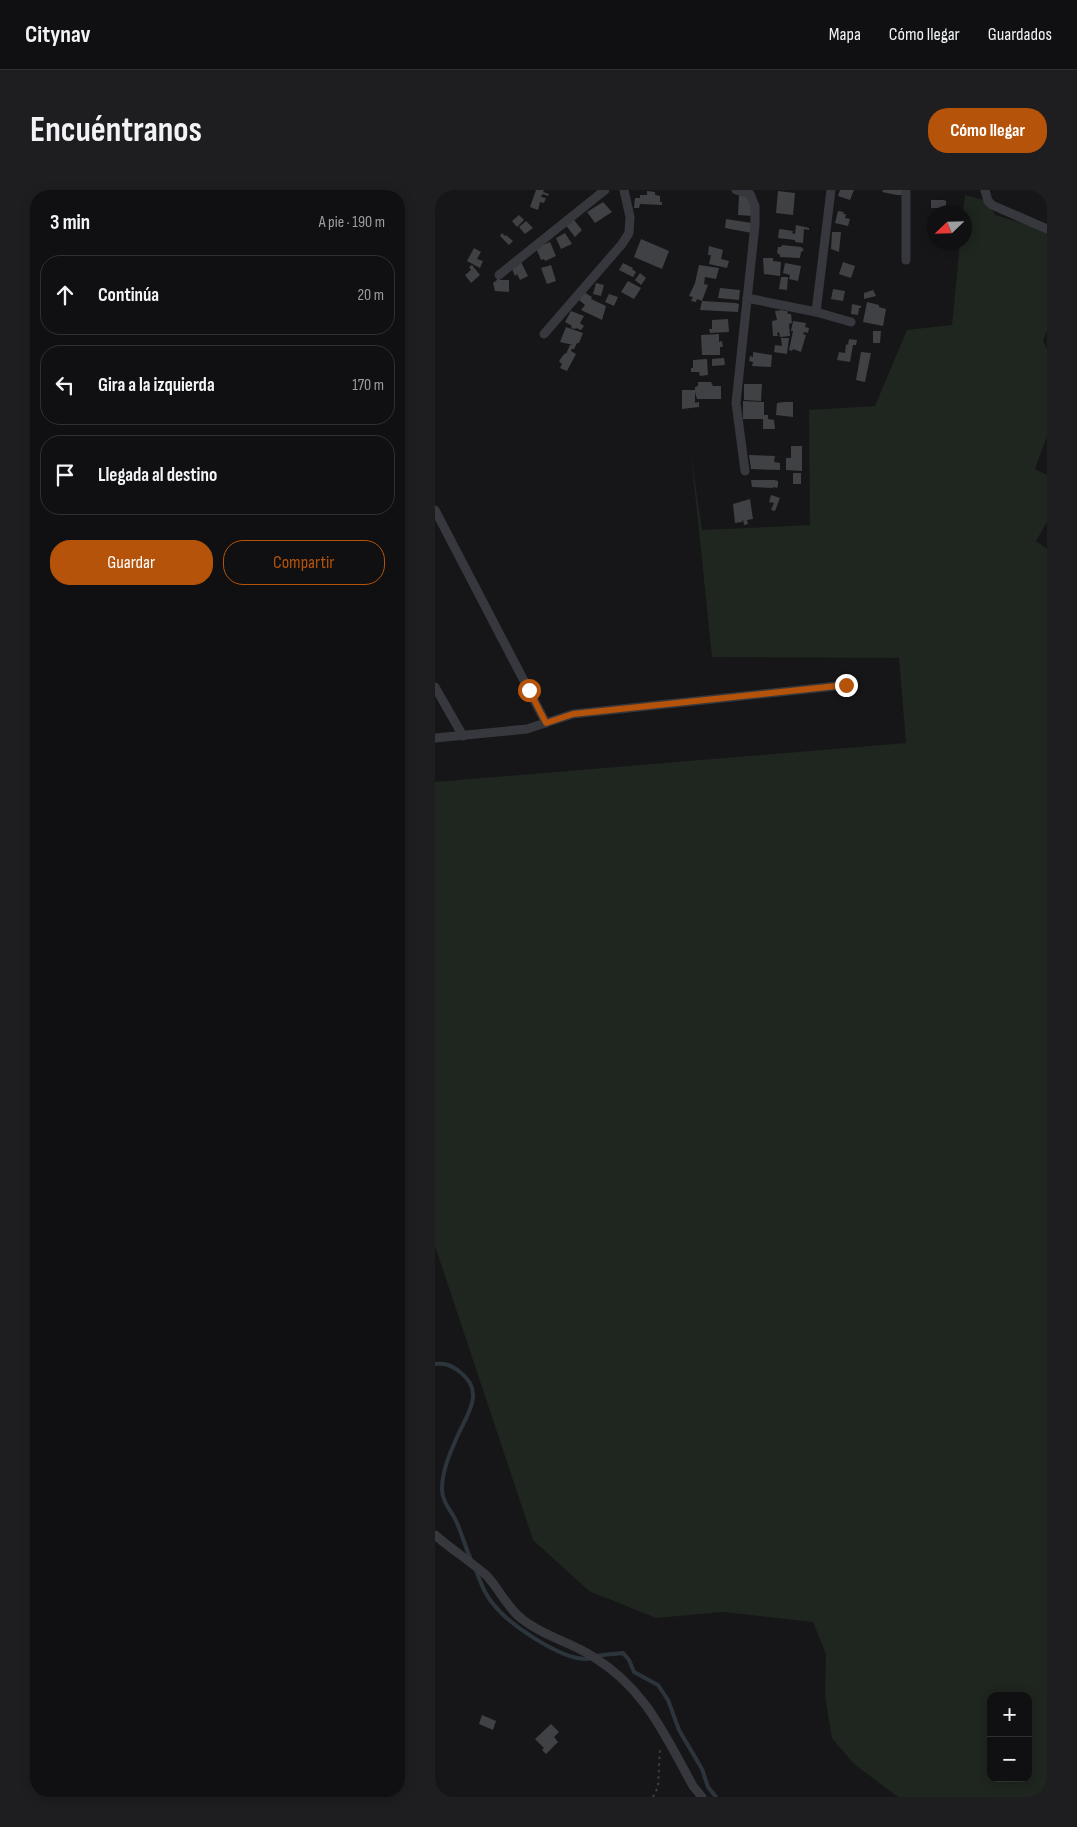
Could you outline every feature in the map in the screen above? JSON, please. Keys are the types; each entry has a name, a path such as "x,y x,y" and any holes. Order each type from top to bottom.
{"street":[{"path":"499,275 605,190"},
{"path":"544,334 622,244 629,233 630,217 624,190"},
{"path":"736,190 750,194 755,206 755,225 736,403 745,472"},
{"path":"816,312 831,190"},
{"path":"906,190 906,260"},
{"path":"985,190 988,201 992,205 1047,228"},
{"path":"747,298 816,312 851,322"},
{"path":"435,510 546,723"},
{"path":"435,738 527,729 573,714 846,685"},
{"path":"435,687 463,736"},
{"path":"435,1535 486,1576 520,1618 535,1629 572,1644 591,1655 625,1680 651,1710 693,1786 702,1797"}],"path":[{"path":"653,1797 658,1787 660,1749"}],"shaded area":[{"path":"965,195 988,201 995,215 1047,231 1047,330 1043,341 1047,349 1047,436 1035,469 1047,475 1047,522 1036,541 1047,549 1047,1797 898,1797 854,1764 832,1738 825,1696 826,1654 813,1622 723,1612 656,1618 589,1591 533,1540 435,1246 435,782 906,743 899,658 712,657 691,454 702,530 810,525 809,410 875,406 907,330 952,325 959,250 972,250 972,205 964,205"}],"building":[{"path":"536,190 544,190 543,192 549,194 548,196 542,195 541,197 546,198 544,203 540,202 538,210 530,207"},
{"path":"840,190 854,190 850,200 838,196"},
{"path":"883,190 909,190 909,195 897,195 882,192"},
{"path":"647,191 655,192 655,195 660,196 662,205 640,204 639,208 634,208 635,198 640,198 640,195 647,195"},
{"path":"778,191 795,193 793,215 776,213"},
{"path":"739,195 755,197 753,216 738,215"},
{"path":"931,200 946,201 946,205 931,205"},
{"path":"603,202 612,212 595,223 587,212"},
{"path":"838,211 844,212 843,214 846,214 845,218 850,219 848,226 835,223"},
{"path":"519,215 524,220 517,227 512,221"},
{"path":"726,219 752,223 752,233 725,228"},
{"path":"574,220 582,230 575,237 564,223"},
{"path":"526,221 533,228 525,234 519,227"},
{"path":"796,225 809,228 809,230 804,229 803,243 778,238 780,229 793,231 792,233 795,234"},
{"path":"832,232 841,232 839,252 831,249"},
{"path":"502,233 513,241 509,245 500,236"},
{"path":"565,233 572,244 561,249 556,238"},
{"path":"641,239 669,251 662,269 634,257"},
{"path":"550,242 556,256 545,261 544,259 541,260 536,248"},
{"path":"782,245 801,247 804,250 801,252 800,258 780,257 777,253 778,247"},
{"path":"709,246 723,250 721,259 729,261 727,268 709,264 711,255 708,255"},
{"path":"474,248 481,252 477,259 483,261 480,268 467,261"},
{"path":"763,258 773,258 773,261 781,262 780,276 764,274"},
{"path":"521,262 528,276 520,280 517,274 515,276 512,269"},
{"path":"843,262 855,266 851,278 839,274"},
{"path":"623,263 633,268 636,272 633,277 619,270"},
{"path":"785,263 801,266 798,281 789,279 790,275 783,273"},
{"path":"472,265 480,275 471,283 465,275 471,270 469,267"},
{"path":"551,265 556,281 547,284 541,268"},
{"path":"699,265 719,268 716,279 705,277 704,284 708,285 702,301 697,299 696,302 691,301 693,297 689,296 695,283"},
{"path":"640,273 646,278 641,285 635,280"},
{"path":"497,277 500,277 500,280 509,280 509,292 495,291 493,283 497,280"},
{"path":"781,277 788,277 787,290 779,289"},
{"path":"628,281 641,288 634,299 621,292"},
{"path":"596,283 604,285 601,296 593,294"},
{"path":"720,288 740,290 739,300 718,298"},
{"path":"833,289 845,291 843,301 831,299"},
{"path":"873,290 876,296 864,299 864,293"},
{"path":"584,292 592,297 591,299 606,306 602,320 581,310 585,305 579,300"},
{"path":"609,294 618,297 614,306 605,302"},
{"path":"702,301 736,303 739,304 738,312 700,310"},
{"path":"867,302 886,309 883,326 863,322"},
{"path":"852,304 861,306 858,315 851,314"},
{"path":"783,310 791,314 792,323 789,324 790,336 780,337 779,332 777,333 778,336 773,336 772,321 777,320 775,311"},
{"path":"571,311 584,316 580,323 584,326 581,330 571,328 572,326 565,322"},
{"path":"728,319 729,332 710,333 709,329 712,329 712,320"},
{"path":"793,321 806,323 805,327 809,328 808,333 804,332 803,334 806,335 801,352 793,349 792,351 789,350"},
{"path":"566,327 583,333 579,343 571,351 576,354 567,371 560,368 562,364 559,361 566,354 570,345 573,345 560,342"},
{"path":"873,331 881,331 880,343 873,343"},
{"path":"719,334 719,342 722,341 723,347 720,347 720,355 702,355 701,335"},
{"path":"781,338 789,338 787,354 774,352 775,345 782,346"},
{"path":"849,339 857,340 856,345 853,345 850,362 837,360 839,352 845,353 846,344 848,345"},
{"path":"753,352 772,355 771,367 752,366 753,362 749,361 750,356 753,357"},
{"path":"861,352 871,353 865,382 856,380"},
{"path":"724,358 725,365 712,366 712,359"},
{"path":"707,359 708,375 700,376 699,372 691,372 693,360"},
{"path":"698,382 711,382 713,386 721,386 721,399 697,399 695,392 695,403 699,402 699,407 682,409 682,390 695,390"},
{"path":"744,384 762,384 761,401 744,400"},
{"path":"743,401 764,402 764,415 768,415 768,419 774,420 775,429 763,429 763,419 743,419"},
{"path":"793,402 793,417 776,415 777,403"},
{"path":"791,446 802,446 802,471 786,470 786,458 791,458"},
{"path":"749,455 775,456 774,462 780,463 780,470 751,469"},
{"path":"793,473 801,473 801,484 793,484"},
{"path":"751,480 775,480 778,481 778,485 777,488 752,487"},
{"path":"771,495 780,498 775,511 771,510 774,503 769,502"},
{"path":"750,499 753,519 747,520 748,524 744,525 743,519 742,522 735,523 733,504"},
{"path":"482,1715 496,1721 493,1730 479,1724"},
{"path":"551,1724 559,1732 554,1737 558,1742 546,1754 542,1750 544,1748 535,1739"}],"waterway":[{"path":"435,1364 445,1364 454,1368 468,1380 472,1387 472,1403 447,1462 442,1489 445,1503 457,1523 471,1560"},
{"path":"475,1568 485,1592 494,1605 523,1631 549,1647 574,1657 585,1659 623,1653 629,1660 634,1672 658,1685 668,1700 679,1730 702,1769 708,1787 716,1797"}],"route":[{"path":"529,690 546,723 573,714 846,685"}]}
